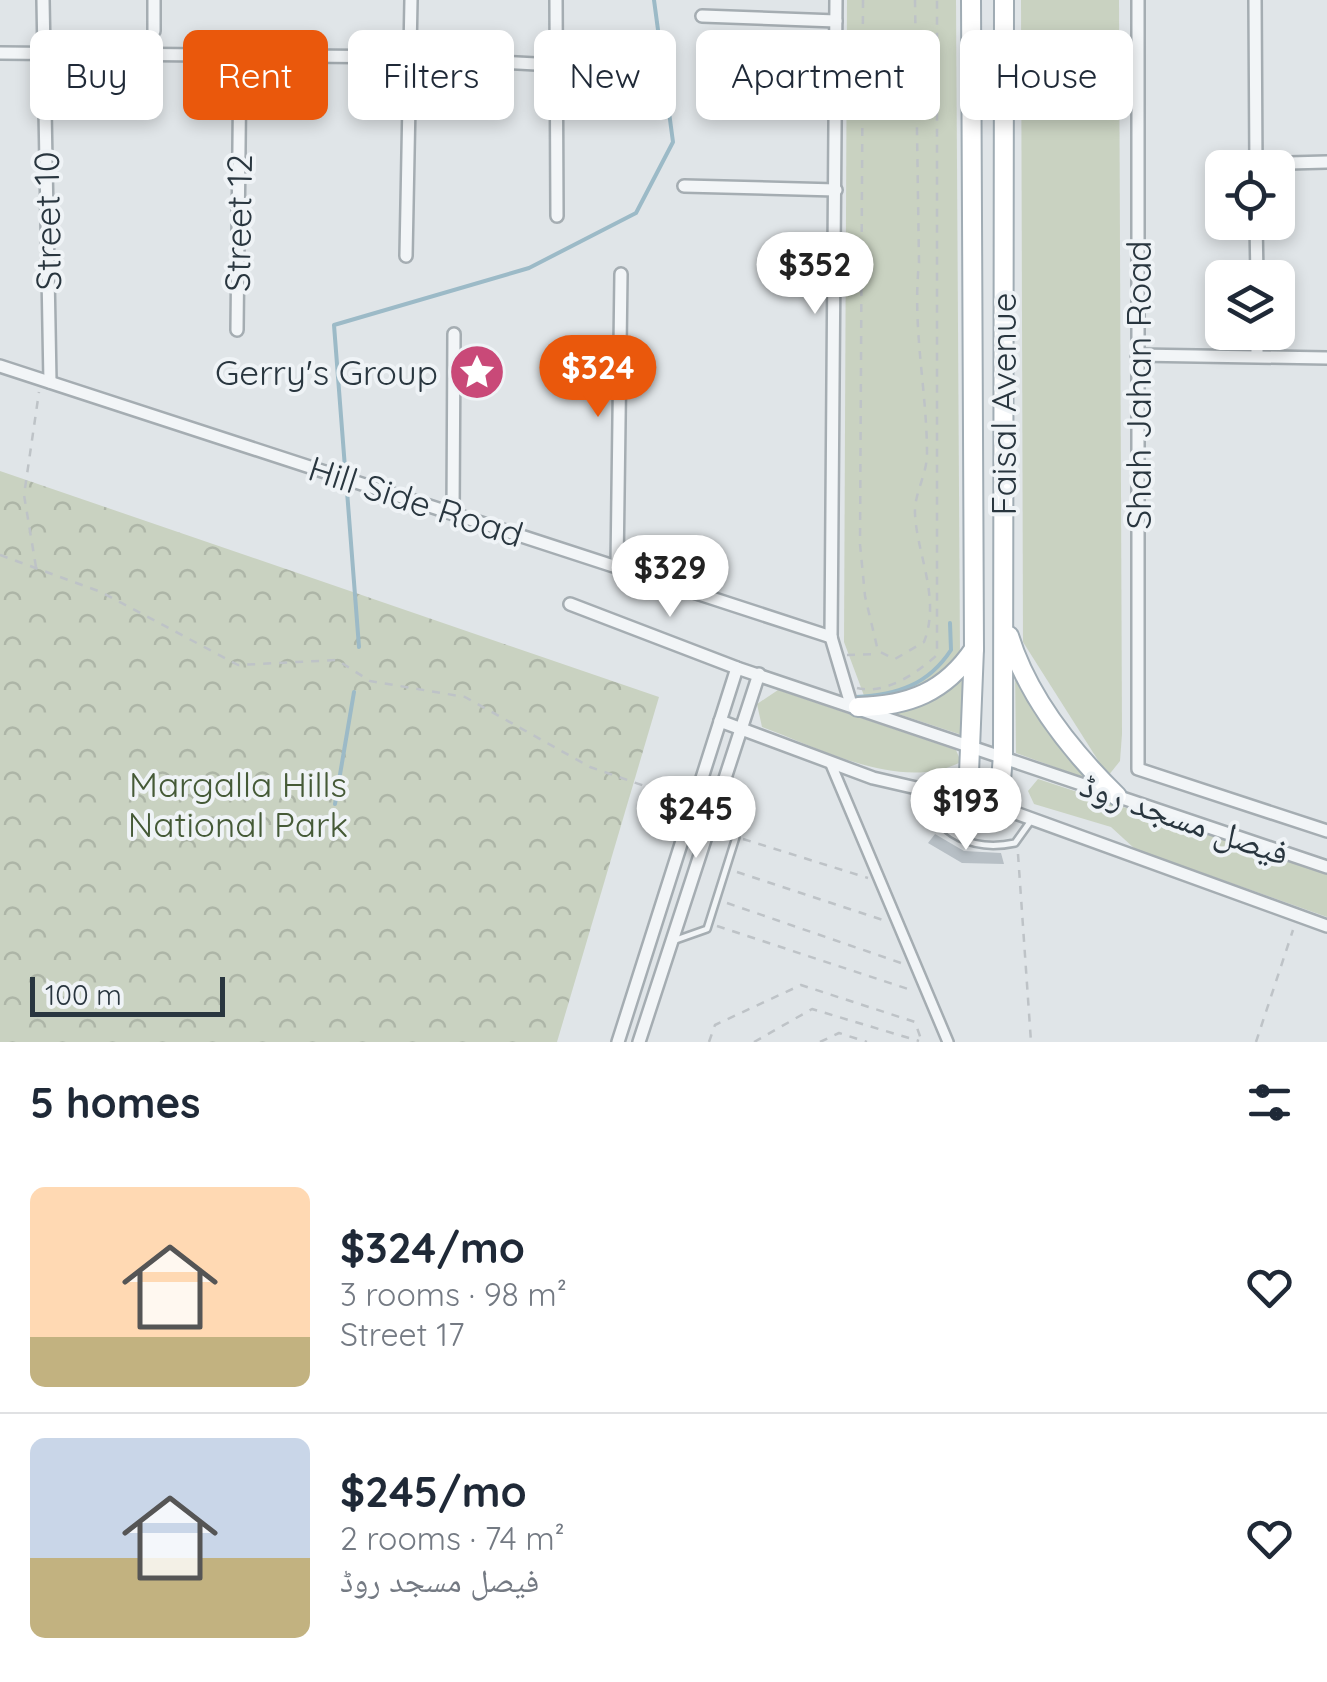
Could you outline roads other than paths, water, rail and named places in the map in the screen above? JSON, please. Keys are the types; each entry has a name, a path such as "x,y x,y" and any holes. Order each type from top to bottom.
{"main road":[{"name":"Faisal Avenue","path":"968,798 974,649 971,0"},
{"name":"Faisal Avenue","path":"999,807 1003,755 1004,0"},
{"path":"1003,616 1016,658 1048,716 1084,764 1117,796"},
{"path":"854,706 918,699 959,671 974,649"}],"street":[{"name":"Street 10","path":"43,0 44,30"},
{"path":"154,0 154,30"},
{"path":"411,0 412,30"},
{"path":"556,0 556,30"},
{"path":"836,0 832,637 854,706"},
{"name":"Shah Jahan Road","path":"1138,0 1138,769 1327,831"},
{"path":"1254,0 1256,150"},
{"path":"702,16 836,20"},
{"path":"0,53 30,53"},
{"name":"Street 10","path":"44,120 45,381"},
{"name":"Street 12","path":"237,330 239,120"},
{"path":"406,256 410,120"},
{"path":"556,120 557,216"},
{"path":"1295,164 1327,162"},
{"path":"684,186 836,190"},
{"path":"618,567 620,274"},
{"path":"452,514 454,334"},
{"path":"1257,350 1257,356"},
{"path":"1137,355 1327,358"},
{"name":"Hill Side Road","path":"0,366 832,637"},
{"name":"فیصل مسجد روڈ","path":"570,604 737,668 1327,867"},
{"path":"618,1042 737,668"},
{"path":"639,1042 758,674"},
{"name":"فیصل مسجد روڈ","path":"720,721 830,762 930,793 999,807 1327,926"},
{"path":"830,762 948,1042"}],"lane":[{"name":"فیصل مسجد روڈ","path":"930,793 932,809 941,825 966,843 996,847 1015,843 1026,834 1031,819"},
{"path":"673,941 708,928 736,837 717,809"}],"waterway":[{"path":"345,468 334,325 529,268 636,213 673,142 654,0"},
{"path":"347,491 359,647"},
{"path":"856,697 885,694 922,680 951,650 950,623"},
{"path":"335,804 354,692"}],"place":[{"name":"Gerry's Group","path":"477,372"}],"park label":[{"name":"Margalla Hills National Park","path":"238,804"}]}
